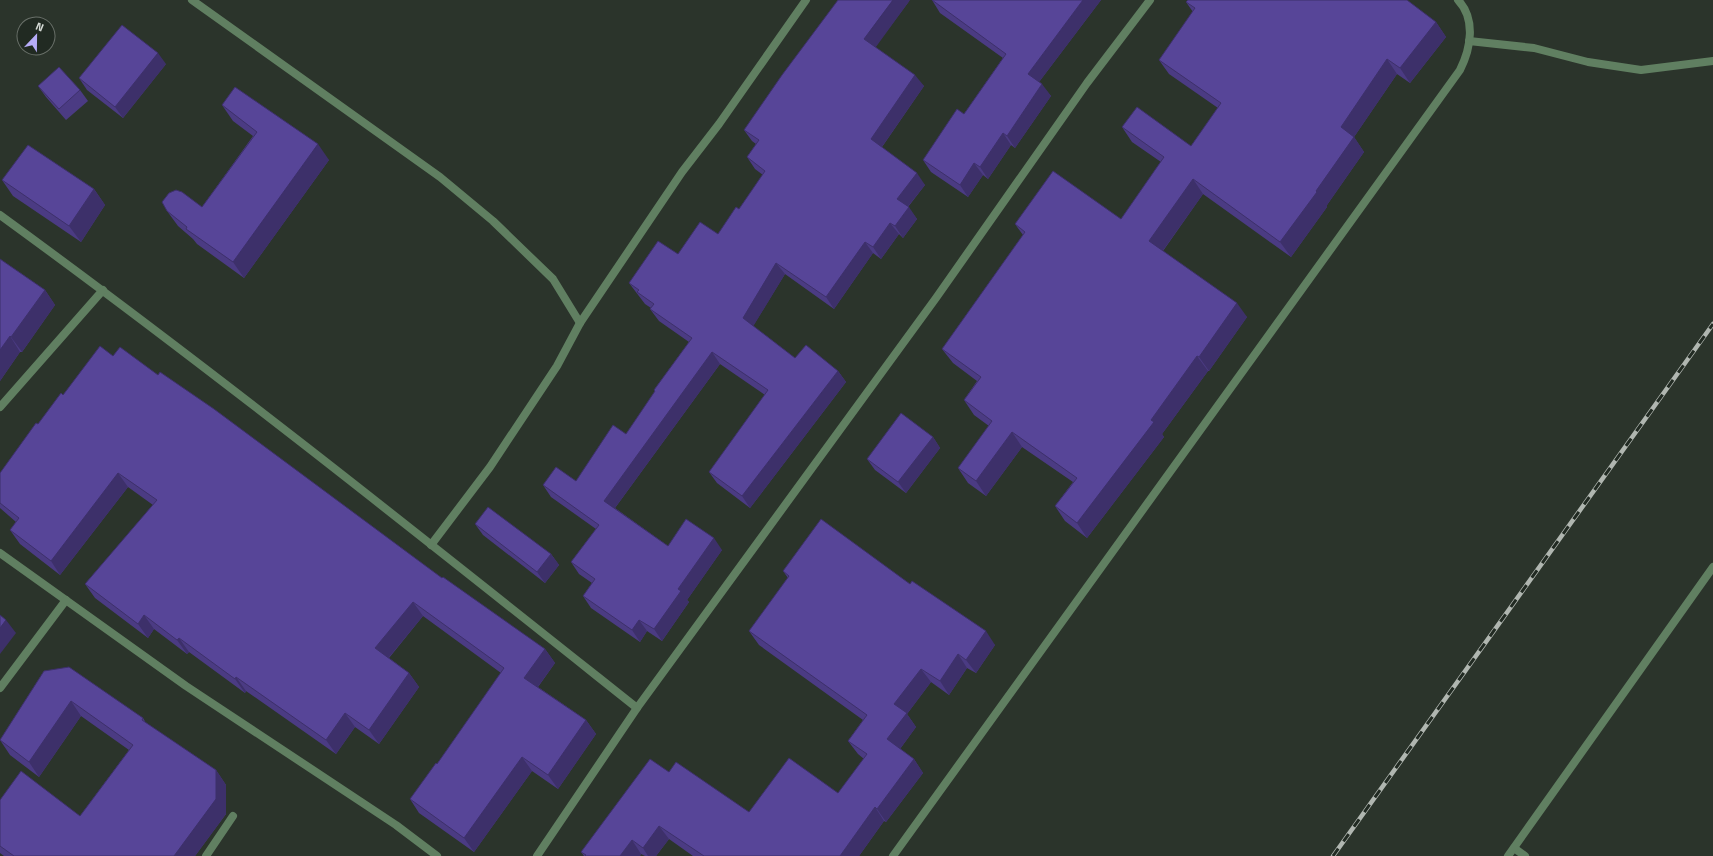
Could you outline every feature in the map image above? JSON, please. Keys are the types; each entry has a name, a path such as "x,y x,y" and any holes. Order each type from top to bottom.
{"street":[{"path":"192,0 440,177 493,221 553,279 580,323"},
{"path":"431,545 490,467 557,366 580,323 682,172 719,124 806,0"},
{"path":"537,856 637,708 932,304 1088,82 1150,0"},
{"path":"893,856 1460,70 1466,57 1469,41 1470,21 1458,0"},
{"path":"1469,41 1534,48 1588,62 1641,70 1713,61"},
{"path":"0,215 103,290 431,545 637,708"},
{"path":"0,407 103,290"},
{"path":"0,553 186,686 396,824 437,856"},
{"path":"1508,856 1713,567"},
{"path":"0,688 66,600"},
{"path":"206,856 234,816"},
{"path":"1514,848 1525,856"}],"building":[{"path":"838,0 893,0 864,39 915,75 871,139 917,173 897,199 909,207 895,226 890,223 873,247 865,242 826,297 776,263 743,318 795,358 806,345 838,371 742,496 709,472 768,390 712,352 604,501 668,546 686,519 714,538 678,589 681,591 654,629 639,620 632,630 583,596 595,579 571,562 599,525 543,485 556,467 576,481 613,425 626,434 655,391 654,390 692,338 650,309 654,304 637,292 639,290 629,283 658,241 678,254 700,222 718,234 736,207 739,209 765,171 747,157 759,140 744,130 782,75"},
{"path":"932,0 1083,0 1028,74 1042,84 1007,136 1003,133 980,167 974,163 960,185 923,160 957,109 964,114 1006,54"},
{"path":"1188,0 1407,0 1436,22 1400,68 1387,59 1341,127 1354,137 1316,191 1317,192 1280,242 1193,179 1149,241 1237,303 1199,357 1197,356 1151,420 1154,422 1077,523 1055,506 1077,478 1012,432 976,481 958,468 992,421 964,400 981,377 942,349 1025,232 1015,224 1053,171 1121,219 1164,157 1122,127 1137,107 1191,146 1221,103 1159,60 1195,8 1186,2"},
{"path":"122,25 158,53 115,107 79,78"},
{"path":"59,67 80,90 59,109 38,86"},
{"path":"235,87 318,144 233,262 186,229 187,227 167,211 162,202 169,193 176,190 182,192 202,207 257,132 222,105"},
{"path":"28,145 94,189 69,226 2,180"},
{"path":"0,259 45,290 0,350"},
{"path":"100,346 113,356 120,347 158,375 160,372 214,409 442,578 443,577 545,649 524,678 586,720 548,775 522,757 464,838 410,799 436,763 437,764 504,668 413,602 375,648 409,673 369,730 345,713 326,740 236,677 235,679 179,638 177,640 144,615 138,624 85,584 157,500 118,473 51,561 10,530 19,518 0,503 0,473 36,423 38,424 61,393 63,395"},
{"path":"901,413 933,437 898,482 867,459"},
{"path":"488,507 551,554 537,572 475,524"},
{"path":"821,519 910,584 912,581 986,631 966,660 958,654 940,681 921,669 894,704 907,713 887,739 914,759 877,809 875,807 840,856 704,856 659,826 643,848 632,840 620,856 585,856 586,855 581,852 650,759 669,772 676,762 749,812 789,758 838,793 867,754 848,741 867,715 749,631 789,576 783,571"},
{"path":"0,615 6,620 0,628"},
{"path":"69,667 143,718 142,720 216,770 216,799 174,856 14,856 0,846 0,800 21,771 80,816 133,745 71,701 29,762 0,740 44,671"}],"railway":[{"path":"1333,856 1713,324"}]}
